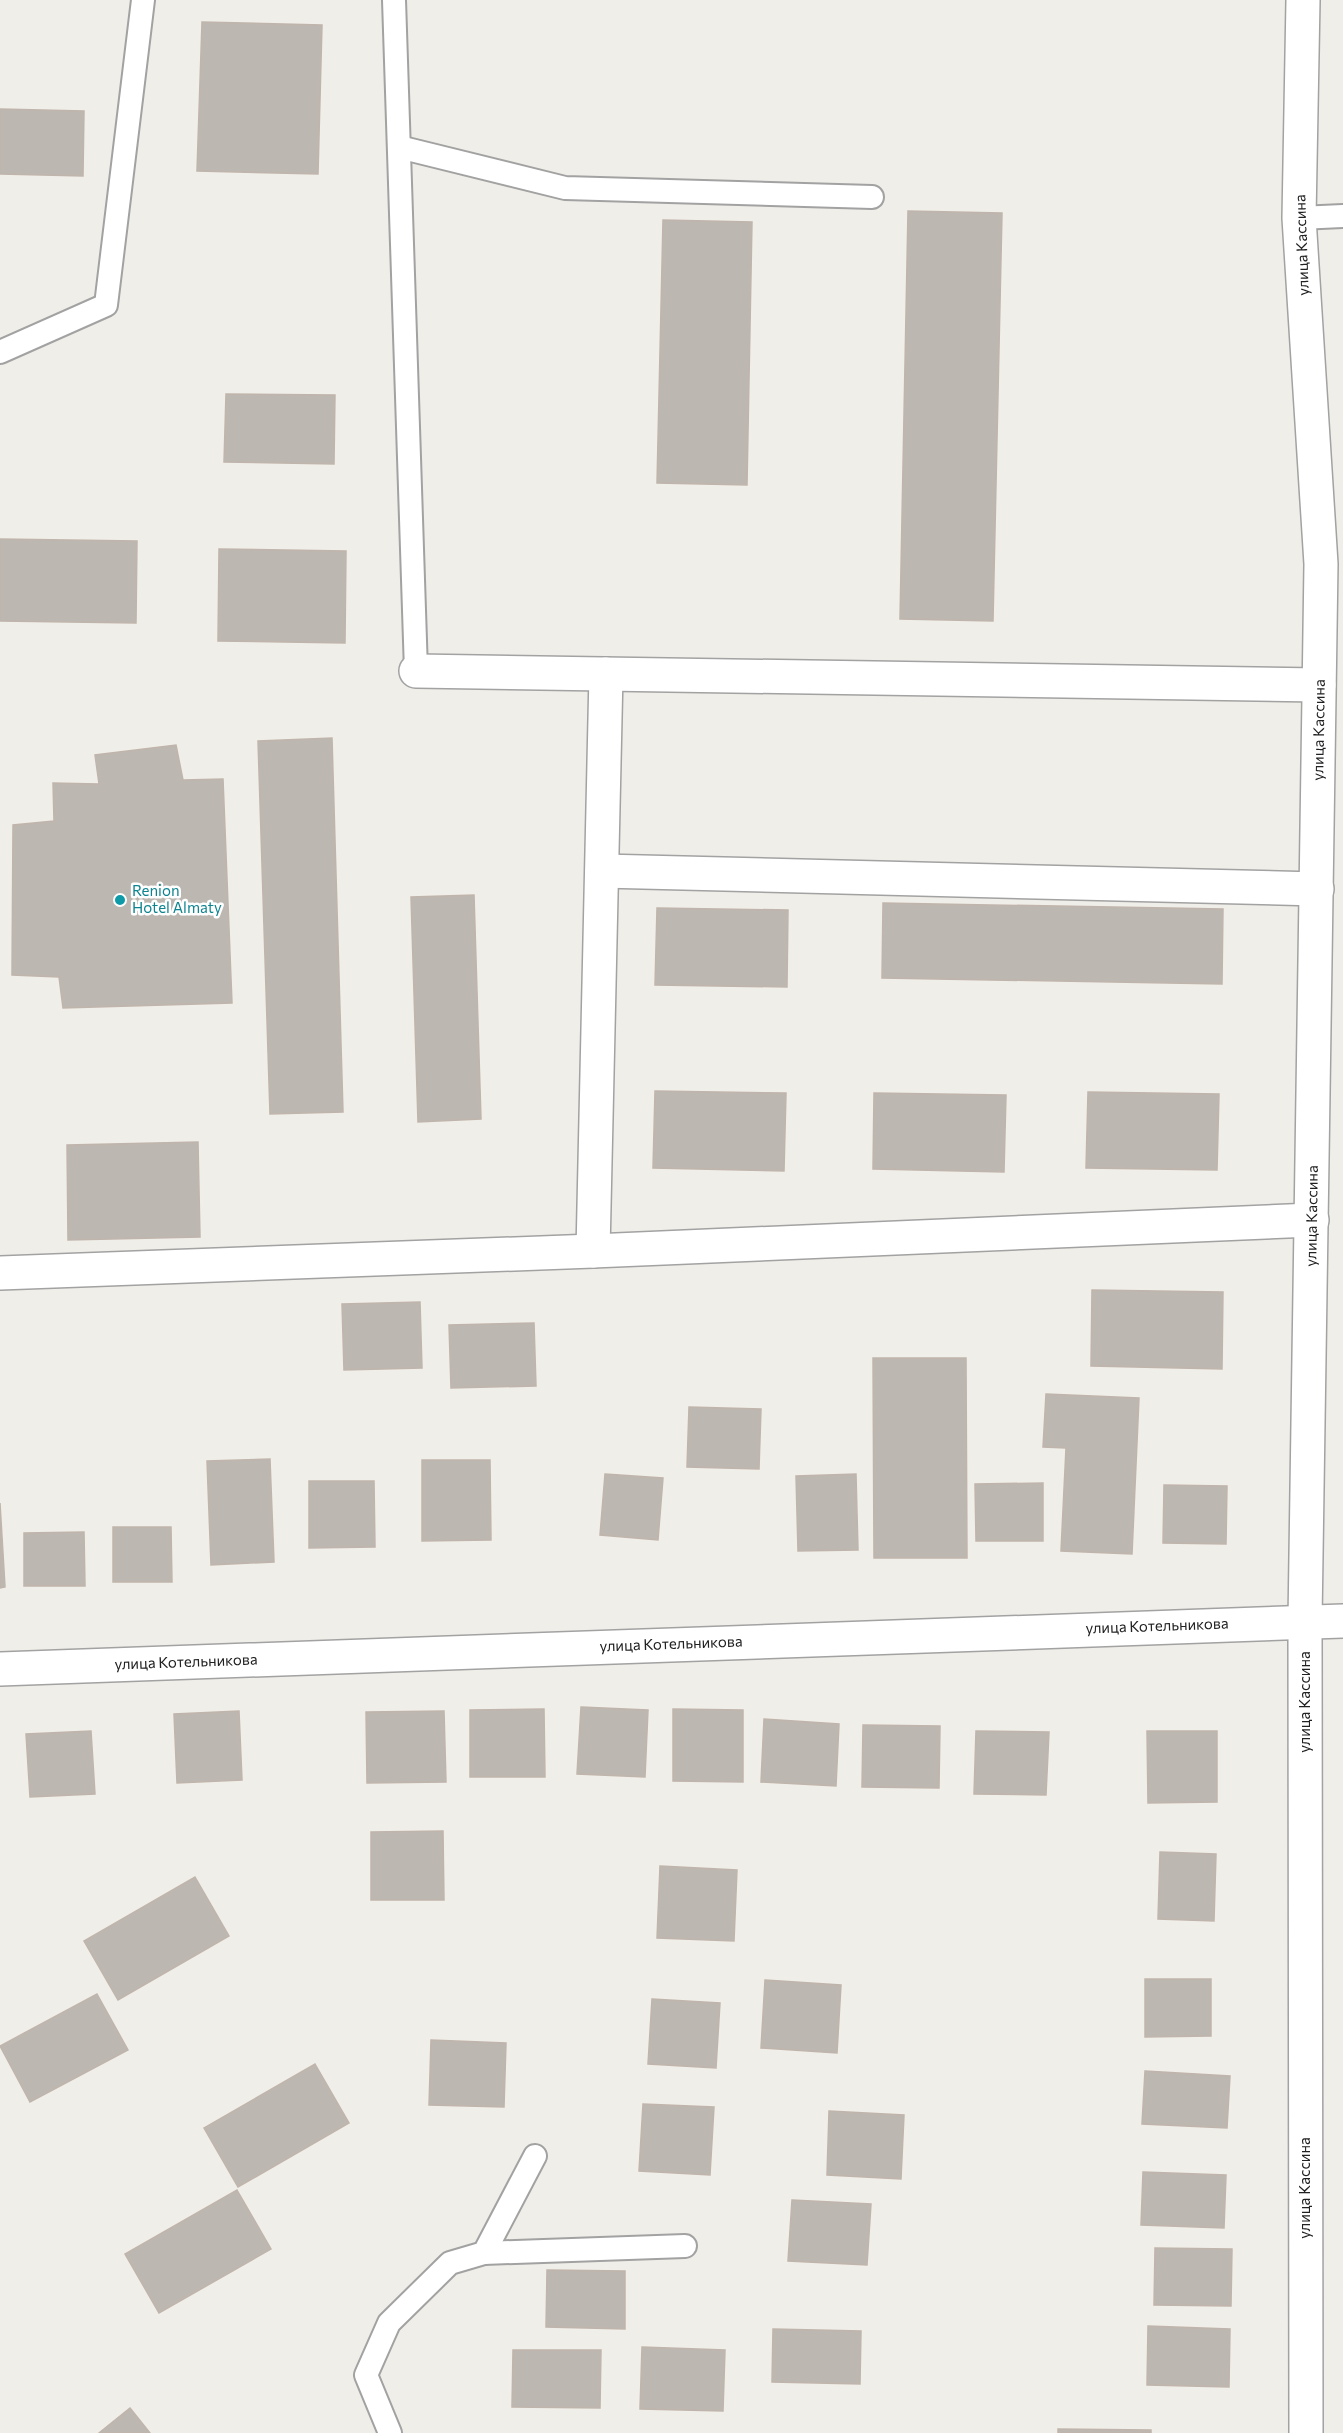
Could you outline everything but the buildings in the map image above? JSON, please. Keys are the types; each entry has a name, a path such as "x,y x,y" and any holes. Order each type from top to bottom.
{"street":[{"name":"улица Кассина","path":"1304,0 1299,218 1321,564 1305,1621 1306,2433"},
{"path":"416,671 1319,685"},
{"path":"593,1251 606,674"},
{"path":"602,871 1317,889"},
{"path":"0,1273 593,1251 1312,1220"},
{"name":"улица Котельникова","path":"0,1669 1343,1620"}],"lane":[{"path":"0,352 106,305 143,0"},
{"path":"394,0 416,671"},
{"path":"399,147 565,188 872,197"},
{"path":"1299,218 1343,216"},
{"path":"484,2253 536,2156"},
{"path":"390,2433 366,2375 389,2323 450,2263 484,2253 685,2246"}],"place":[{"name":"Renion Hotel Almaty","path":"120,900"}]}
